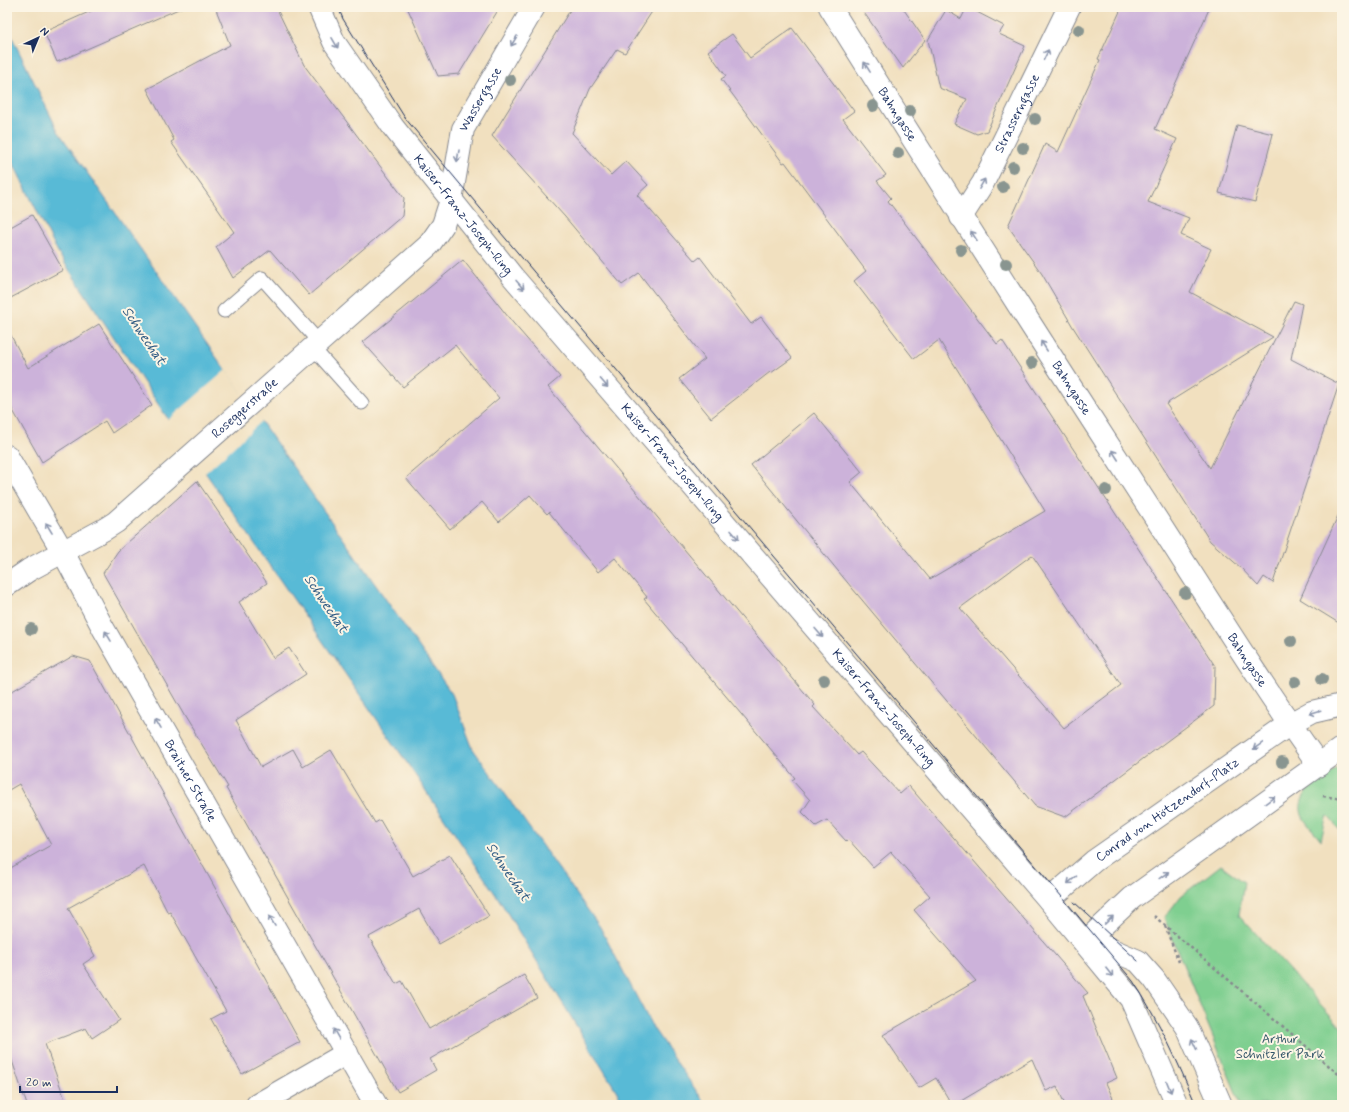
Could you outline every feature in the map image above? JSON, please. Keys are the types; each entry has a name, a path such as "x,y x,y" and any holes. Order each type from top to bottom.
{"street":[{"name":"Kaiser-Franz-Joseph-Ring","path":"319,7 334,42 393,127 518,283 1049,900"},
{"name":"Wassergasse","path":"451,200 463,129 534,7"},
{"name":"Bahngasse","path":"830,7 962,217 1136,488 1290,724 1319,765"},
{"name":"Strasserngasse","path":"962,217 983,183 1069,7"},
{"name":"Roseggerstraße","path":"7,584 29,570 116,522 429,245 443,225 451,200"},
{"name":"Braitner Straße","path":"7,456 63,552 103,628 376,1105"},
{"name":"Conrad von Hötzendorf-Platz","path":"1049,900 1094,861 1290,724 1312,712 1342,705"},
{"path":"1085,942 1132,898 1342,748"},
{"path":"1049,900 1131,999 1177,1105"},
{"path":"1085,942 1105,947 1138,961 1154,979 1187,1027 1221,1105"},
{"path":"257,1105 347,1053"}],"lane":[{"path":"224,310 262,278 362,403"}],"path":[{"path":"1154,916 1342,1077"}],"green space":[{"path":"1342,765 1342,833 1327,815 1321,840 1303,818 1301,806 1307,792 1313,786"},
{"name":"Arthur Schnitzler Park","path":"1221,865 1244,882 1239,915 1342,1028 1342,1105 1241,1105 1164,918 1181,896"}],"water":[{"name":"Schwechat","path":"7,27 58,131 452,694 473,749 600,927 653,1028 706,1105 625,1105 500,901 403,757 164,413 58,253 7,151"}],"pier":[{"path":"226,370 262,421 204,474 167,421"}],"building":[{"path":"100,7 183,7 57,62 44,32"},
{"path":"215,7 276,7 304,65 404,198 402,216 309,295 270,250 233,278 216,247 234,232 171,142 174,140 147,89 230,45"},
{"path":"407,7 500,7 459,74 438,76"},
{"path":"572,7 655,7 625,53 617,49 590,89 572,133 611,175 626,161 648,185 637,195 695,261 700,257 751,324 761,317 792,358 771,373 770,372 711,418 679,379 705,359 639,273 622,285 565,217 492,136"},
{"path":"860,7 902,7 925,40 903,68"},
{"path":"967,7 1004,26 999,34 1025,46 987,131 977,134 954,124 967,99 939,88 928,40 946,10 961,19"},
{"path":"1122,7 1210,7 1155,129 1177,139 1148,202 1189,218 1181,235 1211,249 1190,292 1273,337 1166,404 1210,468 1294,301 1302,304 1291,359 1339,384 1273,583 1264,577 1258,586 1241,568 1210,541 1073,327 1042,274 1008,226 1045,144 1058,152 1100,60 1098,59"},
{"path":"792,28 854,111 843,119 886,175 877,181 891,198 888,201 997,344 1002,340 1215,666 1214,706 1065,817 1035,806 751,465 814,413 862,472 850,482 930,579 1045,511 939,340 914,359 854,281 866,271 721,79 726,76 708,51 732,34 750,58","holes":["1032,555 1121,685 1064,728 960,608"]},
{"path":"1237,125 1273,134 1255,202 1219,193"},
{"path":"32,215 63,270 7,300 7,229"},
{"path":"463,260 513,323 560,377 548,387 815,705 813,707 857,755 861,752 900,794 909,786 1088,993 1083,996 1117,1078 1106,1083 1116,1105 1065,1105 1057,1086 1046,1091 1032,1059 954,1105 952,1105 936,1078 919,1088 883,1035 976,981 914,910 930,896 891,852 873,867 848,839 846,841 827,820 816,826 802,812 810,800 792,780 795,778 644,599 647,597 615,558 598,572 549,512 547,514 530,495 499,522 482,502 450,529 406,478 499,398 455,345 403,387 363,342"},
{"path":"99,324 152,405 112,433 105,421 42,462 7,400 7,328 28,368"},
{"path":"197,481 267,583 239,602 273,658 289,648 306,674 236,720 261,767 293,749 303,767 331,750 375,823 380,820 413,876 450,855 489,916 439,944 419,909 369,937 396,984 402,981 429,1029 524,975 537,998 430,1059 436,1070 398,1092 226,788 228,787 185,717 103,573 118,551"},
{"path":"1342,507 1342,625 1300,599"},
{"path":"73,656 90,661 300,1042 242,1074 211,1019 226,1011 170,912 168,913 144,866 68,908 95,956 83,964 119,1020 92,1038 86,1028 45,1044 67,1105 27,1105 7,1046 7,870 51,845 19,784 7,791 7,694"}],"tram line":[{"path":"338,7 343,19 405,118 1133,981 1168,1042 1196,1105"},
{"path":"1074,902 1138,961"}]}
